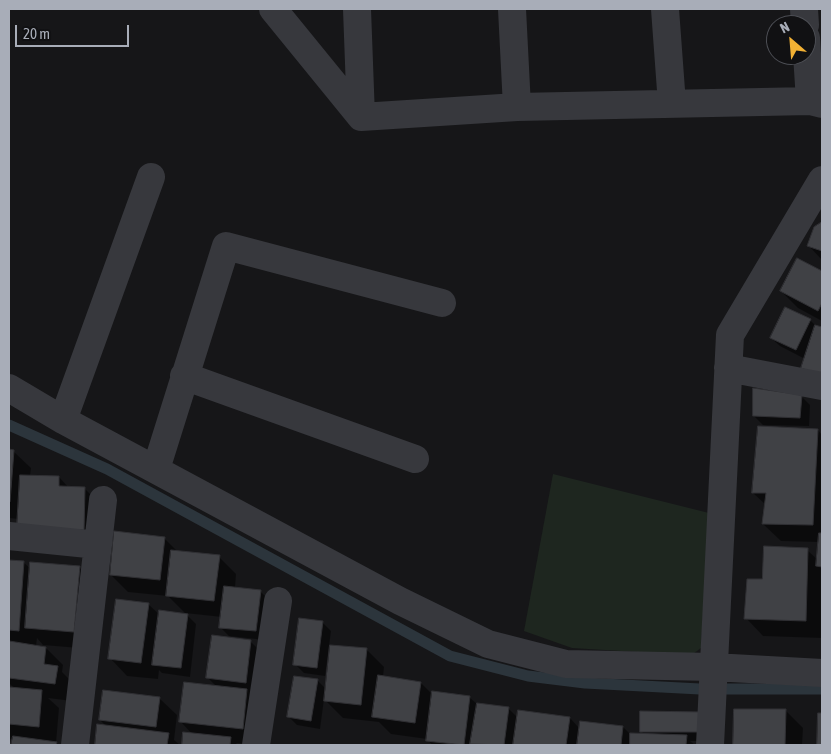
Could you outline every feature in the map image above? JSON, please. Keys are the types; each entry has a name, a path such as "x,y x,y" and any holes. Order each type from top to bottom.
{"street":[{"path":"273,9 361,117"},
{"path":"358,9 361,117"},
{"path":"512,9 517,107"},
{"path":"665,9 672,104"},
{"path":"361,117 517,107 816,103 810,65"},
{"path":"63,420 151,177"},
{"path":"710,745 730,335 822,180"},
{"path":"156,468 226,246 442,303"},
{"path":"728,368 822,386"},
{"path":"184,376 415,459"},
{"path":"9,388 63,420 156,468 400,601 488,644 566,664 822,673"},
{"path":"75,745 103,500"},
{"path":"9,536 98,545"},
{"path":"257,745 278,601"}],"shaded area":[{"path":"553,474 709,513 701,648 693,654 686,655 572,648 524,631"}],"building":[{"path":"822,222 822,251 807,246 814,227"},
{"path":"797,258 822,271 822,303 818,311 780,291"},
{"path":"785,307 811,319 796,350 770,338"},
{"path":"815,325 822,327 822,375 801,368"},
{"path":"753,388 802,395 800,418 753,416"},
{"path":"758,426 818,429 813,525 762,524 766,493 752,493"},
{"path":"9,449 14,450 10,502 9,502"},
{"path":"20,475 59,476 59,486 85,487 84,530 17,527"},
{"path":"114,531 165,537 160,580 110,575"},
{"path":"819,533 822,533 822,567 816,566"},
{"path":"764,546 808,548 806,621 744,619 747,579 762,579"},
{"path":"171,550 220,555 214,601 166,596"},
{"path":"9,560 24,561 19,631 9,630"},
{"path":"30,562 80,566 74,632 25,628"},
{"path":"224,586 261,590 256,631 219,628"},
{"path":"116,599 149,603 141,663 108,659"},
{"path":"159,610 188,614 181,668 152,665"},
{"path":"299,618 323,621 317,668 293,665"},
{"path":"212,635 251,640 246,683 206,678"},
{"path":"9,641 46,647 44,664 58,666 55,684 9,678"},
{"path":"330,645 367,648 361,705 324,701"},
{"path":"378,675 421,682 415,723 372,717"},
{"path":"294,676 318,679 311,721 287,717"},
{"path":"184,682 247,689 243,729 179,722"},
{"path":"9,687 42,690 39,727 9,724"},
{"path":"103,690 160,697 156,727 99,720"},
{"path":"432,691 470,696 464,745 426,741"},
{"path":"477,703 509,707 504,745 470,744"},
{"path":"734,709 786,709 785,745 733,745"},
{"path":"518,710 570,717 566,745 513,745"},
{"path":"640,711 702,712 702,732 640,732"},
{"path":"818,713 822,713 822,745 817,745"},
{"path":"580,721 623,726 621,745 577,745"},
{"path":"97,724 169,733 167,745 95,745"},
{"path":"183,732 231,737 230,745 182,745"},
{"path":"630,733 687,735 686,745 630,745"},
{"path":"13,736 57,742 56,745 11,745"}],"waterway":[{"path":"9,425 107,469 450,656 528,676 585,683 700,689 822,689"}]}
